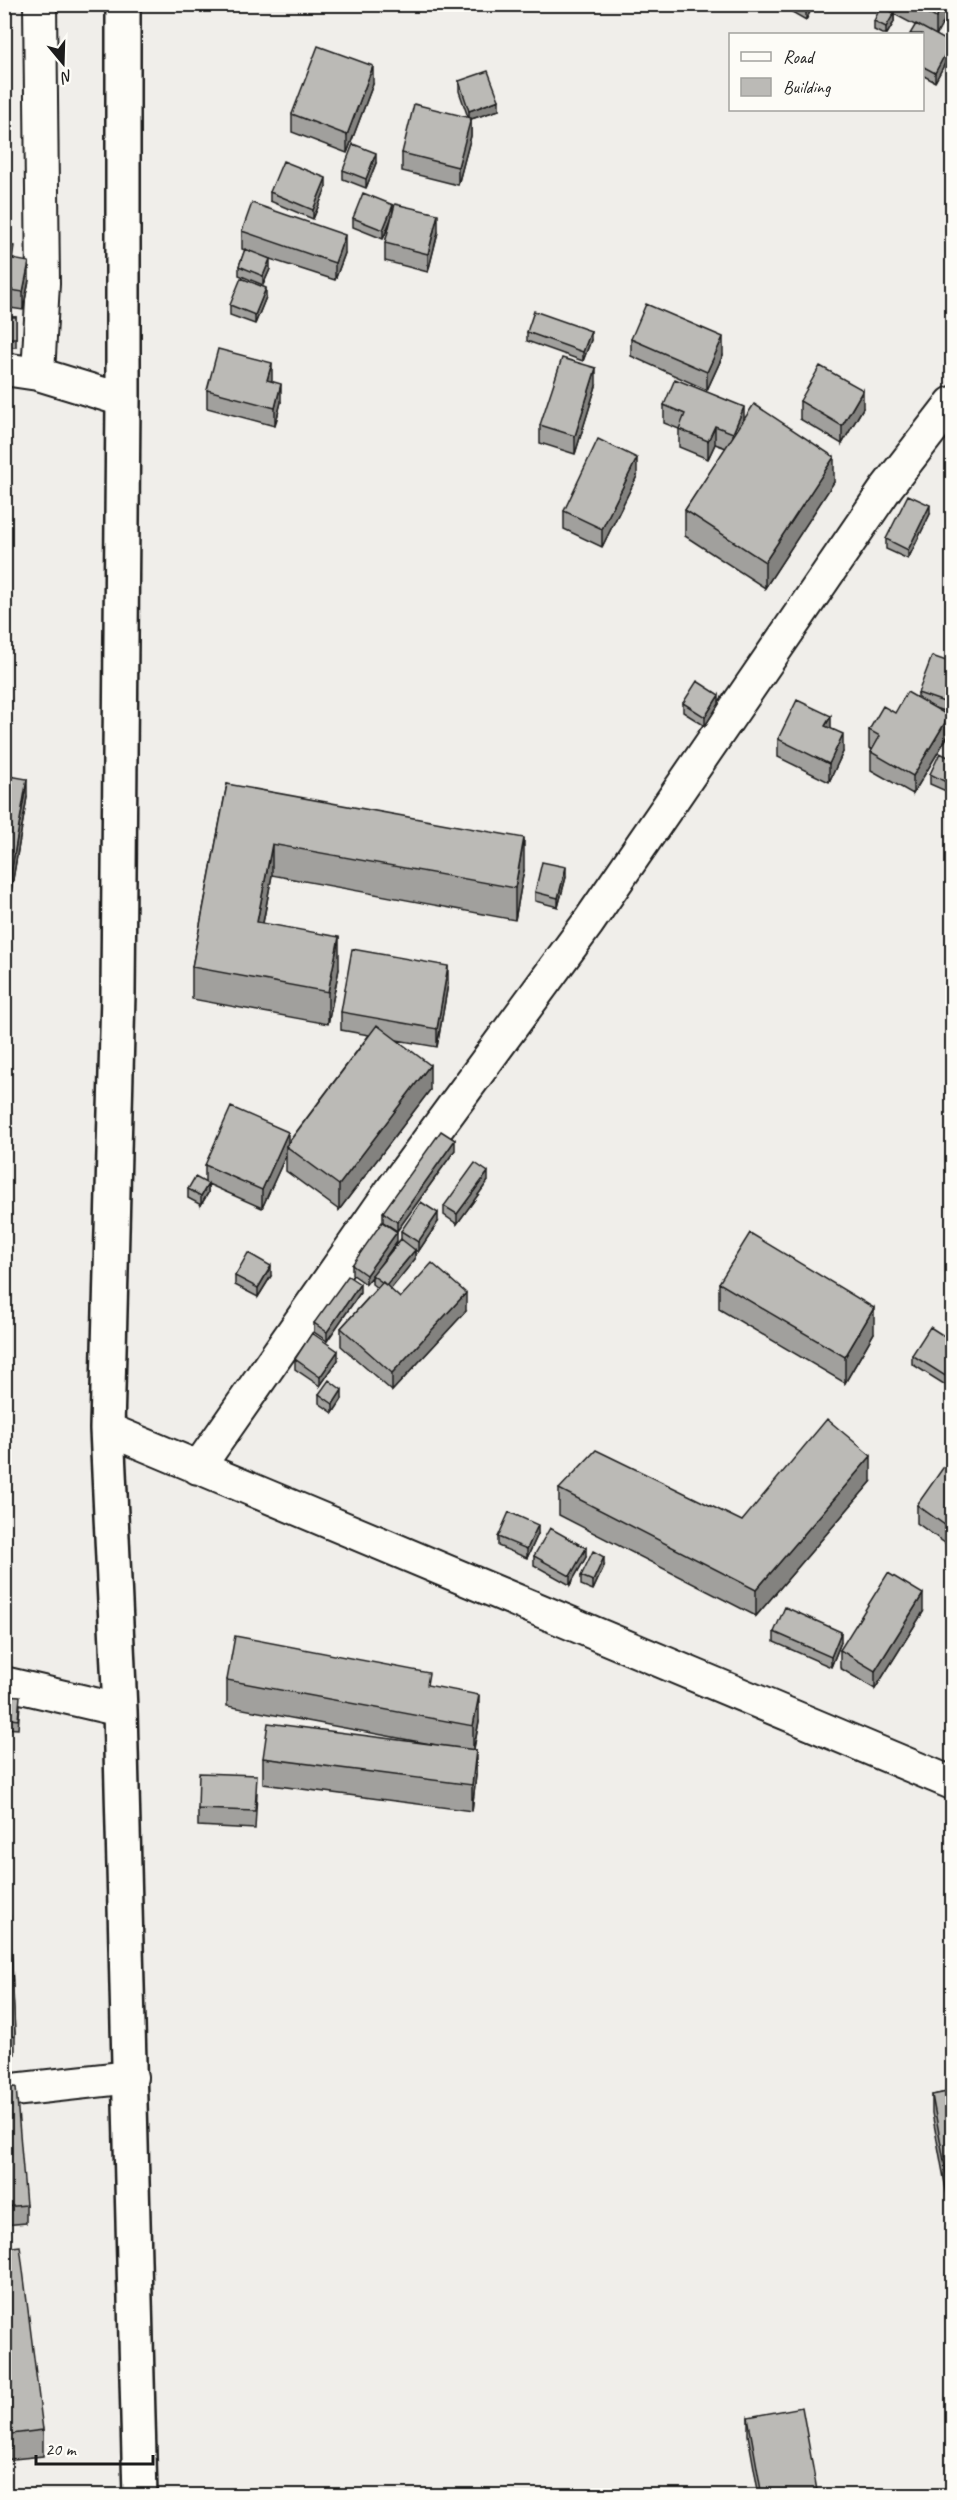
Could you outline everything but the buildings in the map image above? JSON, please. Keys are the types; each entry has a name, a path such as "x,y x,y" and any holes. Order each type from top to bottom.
{"street":[{"path":"38,374 43,283 40,4"},
{"path":"123,4 123,400 118,993 107,1429 120,1710 140,2496"},
{"path":"4,369 38,374 123,400"},
{"path":"198,1468 391,1191 588,923 887,488 952,403"},
{"path":"107,1429 952,1783"},
{"path":"4,1683 120,1710"},
{"path":"4,2091 131,2077"}]}
